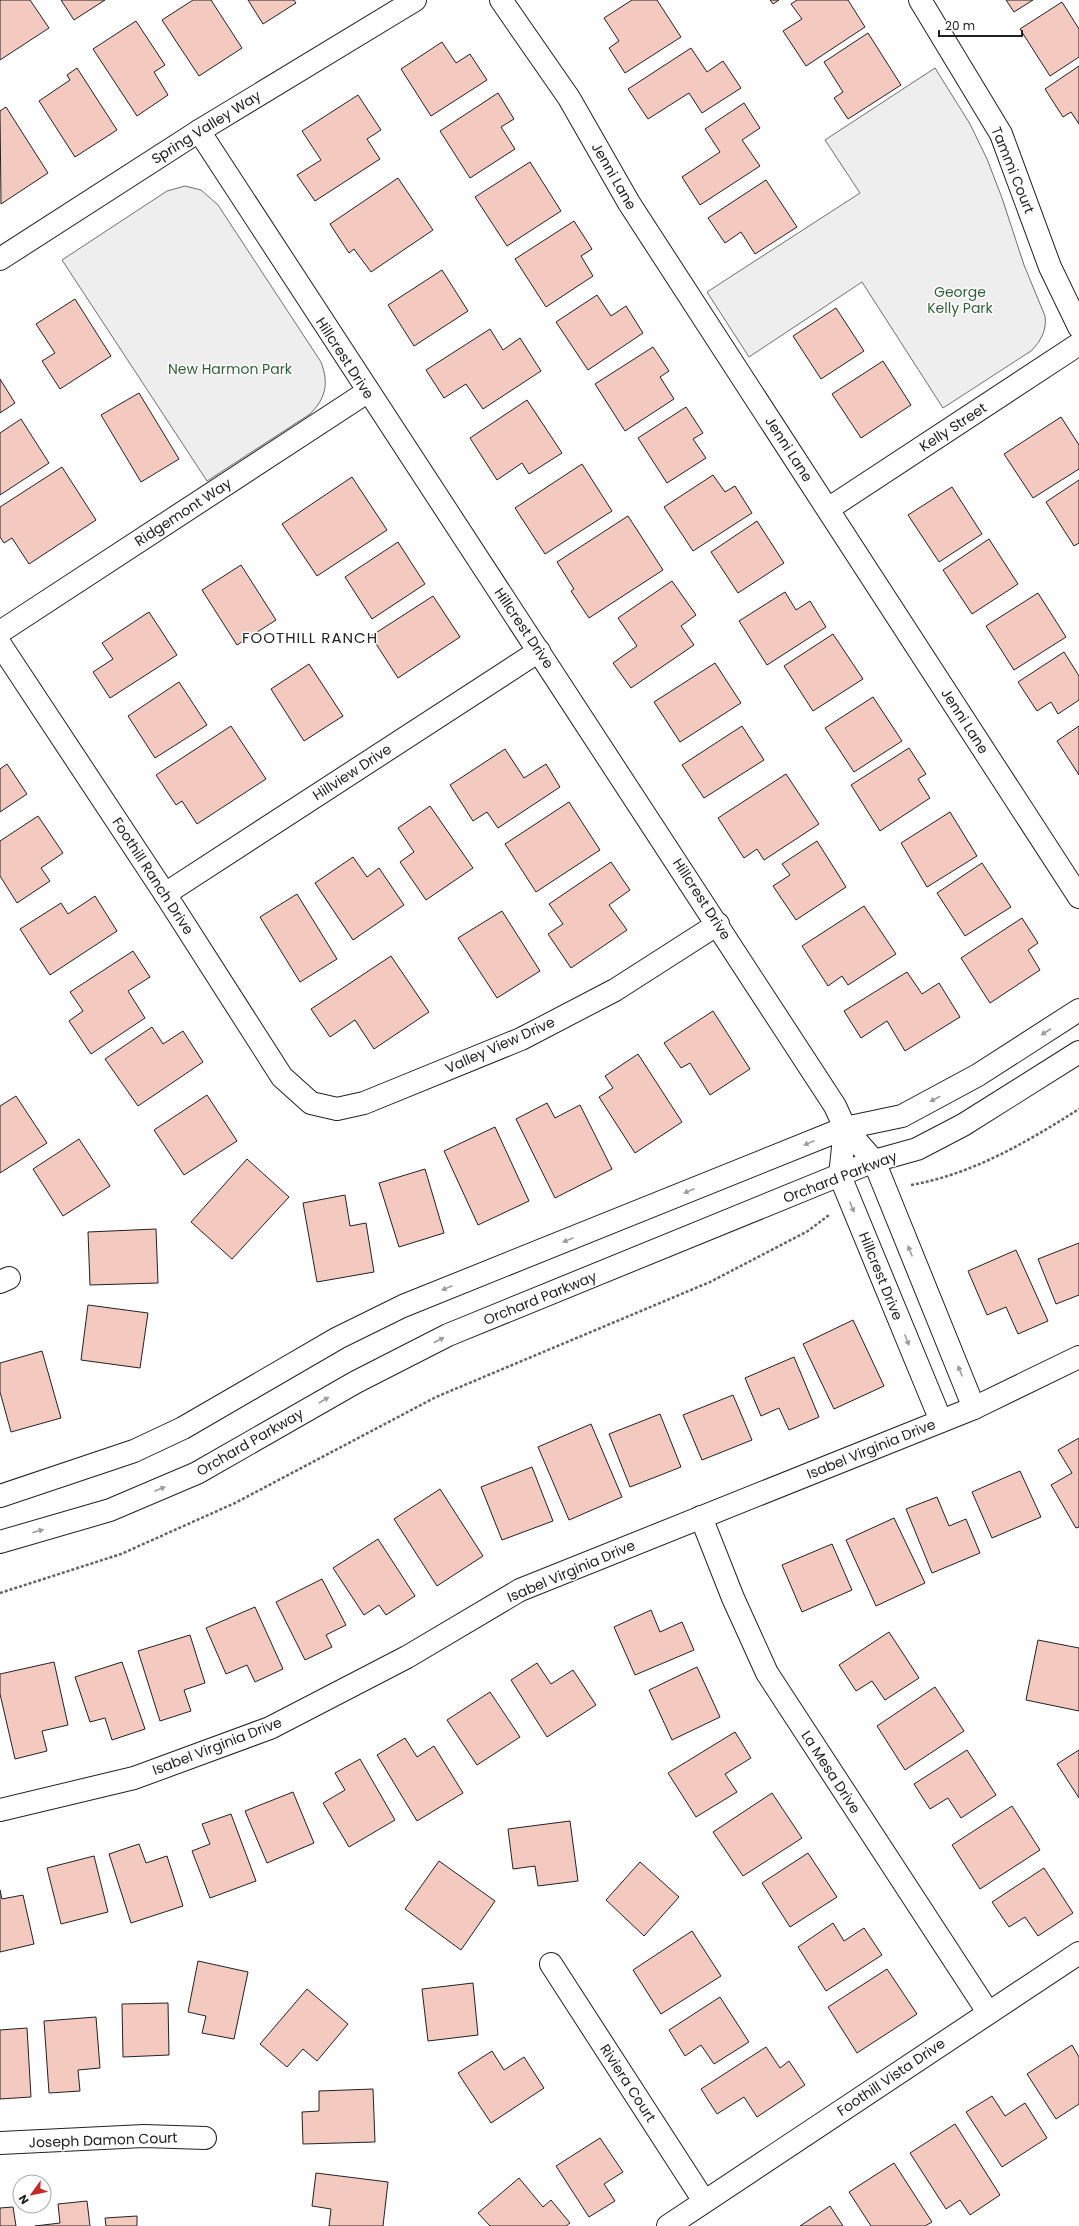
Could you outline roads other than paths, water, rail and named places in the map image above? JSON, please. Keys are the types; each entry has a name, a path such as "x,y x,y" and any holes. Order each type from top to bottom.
{"street":[{"name":"Spring Valley Way","path":"0,259 199,131 415,0"},
{"name":"Jenni Lane","path":"501,0 569,98 629,203 1079,897"},
{"name":"Tammi Court","path":"920,0 1001,134 1050,267 1079,327"},
{"name":"Hillcrest Drive","path":"199,131 367,392 718,924 835,1106 845,1128 874,1161 974,1408"},
{"name":"Kelly Street","path":"828,509 1079,344"},
{"name":"Ridgemont Way","path":"0,632 367,392"},
{"name":"Foothill Ranch Drive","path":"0,644 165,894 282,1077 311,1103"},
{"name":"Hillview Drive","path":"165,894 539,651"},
{"name":"Valley View Drive","path":"311,1103 337,1109 364,1103 521,1039 614,990 718,924"},
{"path":"0,1496 134,1451 183,1428 338,1338 403,1306 845,1128 902,1116 978,1075 1079,1010"},
{"name":"Orchard Parkway","path":"0,1542 110,1510 198,1473 356,1382 448,1335 874,1161 917,1149 963,1125 1079,1052"},
{"name":"Hillcrest Drive","path":"845,1128 840,1176 940,1421"},
{"name":"Isabel Virginia Drive","path":"0,1810 134,1778 270,1728 407,1657 520,1590 974,1408 1079,1358"},
{"name":"La Mesa Drive","path":"701,1517 733,1598 767,1673 988,2012"},
{"name":"Foothill Vista Drive","path":"668,2226 988,2012 1079,1953"},
{"name":"Riviera Court","path":"551,1964 704,2201"},
{"name":"Joseph Damon Court","path":"0,2143 144,2136 205,2138"}],"district":[{"name":"FOOTHILL RANCH","path":"310,637"}],"park label":[{"name":"George Kelly Park","path":"960,300"},
{"name":"New Harmon Park","path":"230,369"}]}
